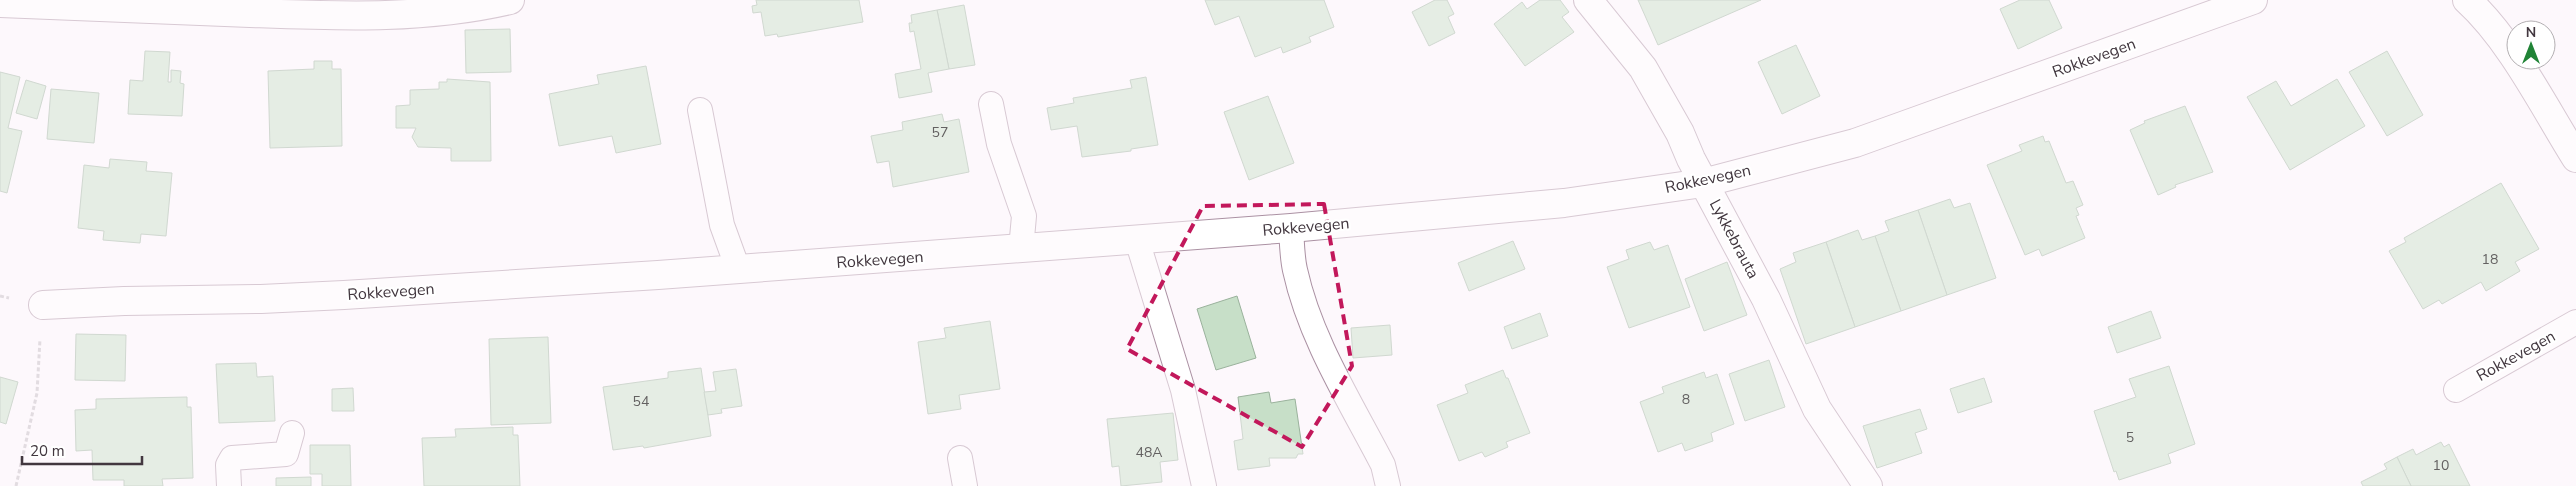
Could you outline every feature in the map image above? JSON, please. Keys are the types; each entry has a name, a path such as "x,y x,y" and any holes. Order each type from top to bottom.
{"street":[{"path":"0,3 367,8 410,14 465,9 510,0"},
{"name":"Lykkebrauta","path":"1588,0 1643,68 1680,133 1704,183 1762,290 1817,409 1868,486"},
{"name":"Rokkevegen","path":"43,305 344,295 738,269 1291,228 1564,203 1704,183 1855,142 1916,122 2253,0"},
{"path":"2466,0 2481,13 2501,39 2576,158"}],"lane":[{"path":"991,104 1000,144 1024,216 1021,249"},
{"path":"700,110 722,225 738,269"},
{"path":"1291,228 1294,268 1302,300 1320,342 1383,465 1388,486"},
{"path":"1137,240 1183,390 1204,486"},
{"name":"Rokkevegen","path":"2456,390 2576,322"},
{"path":"229,486 228,465 232,458 286,454 292,433"},
{"path":"960,458 965,486"}],"path":[{"path":"16,486 37,392 43,305"}],"highlighted area":[{"path":"1324,204 1352,366 1302,447 1127,349 1203,206"}],"building":[{"path":"756,0 859,0 863,22 778,37 777,34 765,36 761,12 753,13 752,6 757,5"},
{"path":"1205,0 1324,0 1334,27 1309,37 1311,42 1283,53 1281,47 1255,57 1239,16 1215,25"},
{"path":"1435,0 1447,0 1454,14 1448,17 1455,33 1429,46 1412,12"},
{"path":"1540,0 1560,0 1569,12 1562,17 1574,32 1525,66 1494,24 1522,2 1527,9"},
{"path":"1638,0 1761,0 1658,45"},
{"path":"2020,0 2049,0 2062,28 2018,49 2000,9"},
{"path":"964,5 975,65 949,69 937,10"},
{"path":"937,10 949,69 928,73 932,92 899,98 895,74 921,69 914,31 910,32 909,23 912,23 911,15"},
{"path":"510,29 511,72 466,73 465,30"},
{"path":"1796,45 1820,96 1782,114 1758,62"},
{"path":"145,51 170,52 168,82 171,82 171,70 181,71 180,83 184,84 182,116 128,114 130,80 143,81"},
{"path":"2387,51 2423,115 2387,136 2349,72"},
{"path":"314,61 332,61 332,69 341,69 342,146 270,148 268,71 314,69"},
{"path":"646,66 661,144 616,153 612,136 559,146 549,94 599,84 597,75"},
{"path":"0,72 20,77 8,128 22,131 7,193 0,191"},
{"path":"1146,77 1158,145 1131,149 1131,151 1082,157 1077,126 1051,130 1047,108 1074,103 1073,98 1132,88 1130,80"},
{"path":"447,79 490,82 491,161 451,161 451,148 418,147 412,137 416,128 396,128 396,106 410,105 410,90 439,89 439,82 447,82"},
{"path":"2337,79 2365,126 2290,170 2247,97 2276,81 2291,106"},
{"path":"26,80 46,86 37,119 16,113"},
{"path":"51,89 99,93 94,143 47,139"},
{"path":"1268,96 1294,163 1249,180 1224,112"},
{"path":"2185,106 2213,172 2175,185 2176,187 2158,195 2130,130 2145,123 2144,121"},
{"path":"942,114 944,122 959,119 969,172 893,187 889,161 877,163 871,136 903,130 902,122"},
{"path":"2043,136 2045,142 2049,141 2066,183 2073,181 2083,205 2076,208 2079,215 2076,216 2085,238 2042,256 2039,249 2025,255 1987,165 2022,151 2019,145"},
{"path":"110,159 147,162 146,171 172,173 166,236 141,234 140,243 103,240 104,231 78,228 84,165 109,168"},
{"path":"2501,183 2539,249 2515,262 2520,271 2486,291 2481,282 2442,304 2439,300 2423,309 2389,251 2406,242 2404,238"},
{"path":"1950,199 1954,208 1970,203 1996,278 1947,295 1918,210"},
{"path":"1918,210 1947,295 1901,311 1875,236 1889,231 1885,221"},
{"path":"1858,230 1862,240 1875,236 1901,311 1855,327 1826,242"},
{"path":"1513,241 1525,269 1469,291 1458,263"},
{"path":"1650,242 1654,250 1668,245 1690,307 1629,328 1607,267 1629,259 1626,250"},
{"path":"1826,242 1855,327 1806,344 1780,269 1796,262 1793,253"},
{"path":"1727,262 1747,315 1704,331 1685,279"},
{"path":"1237,296 1256,358 1216,370 1197,309"},
{"path":"2151,311 2161,338 2117,353 2108,327"},
{"path":"1540,313 1548,336 1512,349 1504,327"},
{"path":"990,321 1000,389 959,395 961,409 928,414 918,342 946,338 944,328"},
{"path":"1390,325 1392,355 1353,358 1351,328"},
{"path":"76,334 126,335 125,381 75,380"},
{"path":"548,337 551,423 491,425 489,339"},
{"path":"1769,360 1785,407 1745,421 1729,374"},
{"path":"256,363 257,377 273,376 275,421 219,423 216,364"},
{"path":"2169,366 2195,444 2168,454 2171,463 2119,480 2116,471 2114,472 2094,411 2136,397 2129,379"},
{"path":"701,368 711,436 644,448 643,446 613,450 603,387 668,378 668,372"},
{"path":"736,369 742,406 721,409 722,413 708,415 704,392 716,391 713,372"},
{"path":"1503,370 1530,433 1506,442 1508,447 1485,457 1482,452 1459,461 1437,405 1468,393 1465,385"},
{"path":"1704,372 1706,378 1717,374 1734,424 1711,433 1713,441 1685,451 1682,443 1658,452 1640,402 1664,393 1662,387"},
{"path":"0,377 18,382 6,424 0,422"},
{"path":"1984,378 1992,402 1958,413 1950,389"},
{"path":"353,388 354,411 332,411 332,389"},
{"path":"1269,392 1271,403 1295,399 1303,454 1298,454 1296,458 1269,458 1270,466 1238,470 1234,441 1243,439 1238,397"},
{"path":"187,397 187,407 191,407 193,478 162,479 163,486 124,486 124,480 93,480 92,450 76,451 75,410 96,409 96,399"},
{"path":"1920,409 1927,429 1915,433 1922,453 1877,468 1863,426"},
{"path":"1173,413 1178,460 1160,462 1162,482 1121,486 1119,466 1112,467 1107,419"},
{"path":"513,427 513,435 518,435 520,486 424,486 422,438 456,437 455,429"},
{"path":"2441,442 2444,447 2449,444 2470,486 2411,486 2397,457 2413,449 2416,455"},
{"path":"310,445 350,445 351,486 322,486 322,474 310,474"},
{"path":"2397,457 2411,486 2363,486 2361,482 2387,469 2384,464"},
{"path":"311,477 311,486 276,486 276,478"}]}
